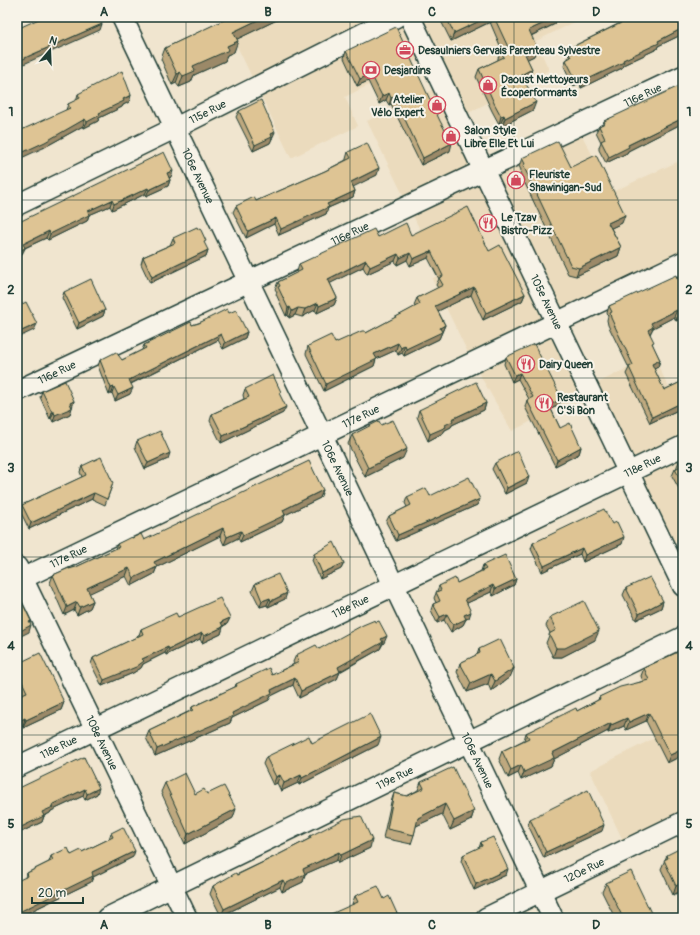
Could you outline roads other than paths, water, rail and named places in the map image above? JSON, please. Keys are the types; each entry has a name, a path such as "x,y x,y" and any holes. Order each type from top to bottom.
{"street":[{"name":"106e Avenue","path":"122,17 554,918"},
{"name":"115e Rue","path":"17,204 175,128 396,17"},
{"name":"105e Avenue","path":"410,17 683,586"},
{"name":"116e Rue","path":"17,391 683,76"},
{"name":"117e Rue","path":"19,575 322,435 683,262"},
{"name":"118e Rue","path":"17,767 683,446"},
{"name":"108e Avenue","path":"19,575 96,729 187,918"},
{"name":"119e Rue","path":"107,918 683,637"},
{"name":"120e Rue","path":"486,918 683,822"}],"place":[{"name":"Desaulniers Gervais Parenteau Sylvestre","path":"405,50"},
{"name":"Desjardins","path":"371,70"},
{"name":"Daoust Nettoyeurs Écoperformants","path":"488,85"},
{"name":"Atelier Vélo Expert","path":"437,105"},
{"name":"Salon Style Libre Elle Et Lui","path":"451,136"},
{"name":"Fleuriste Shawinigan-Sud","path":"516,180"},
{"name":"Le Tzav Bistro-Pizz","path":"488,223"},
{"name":"Dairy Queen","path":"526,364"},
{"name":"Restaurant C'Si Bon","path":"544,403"}]}
